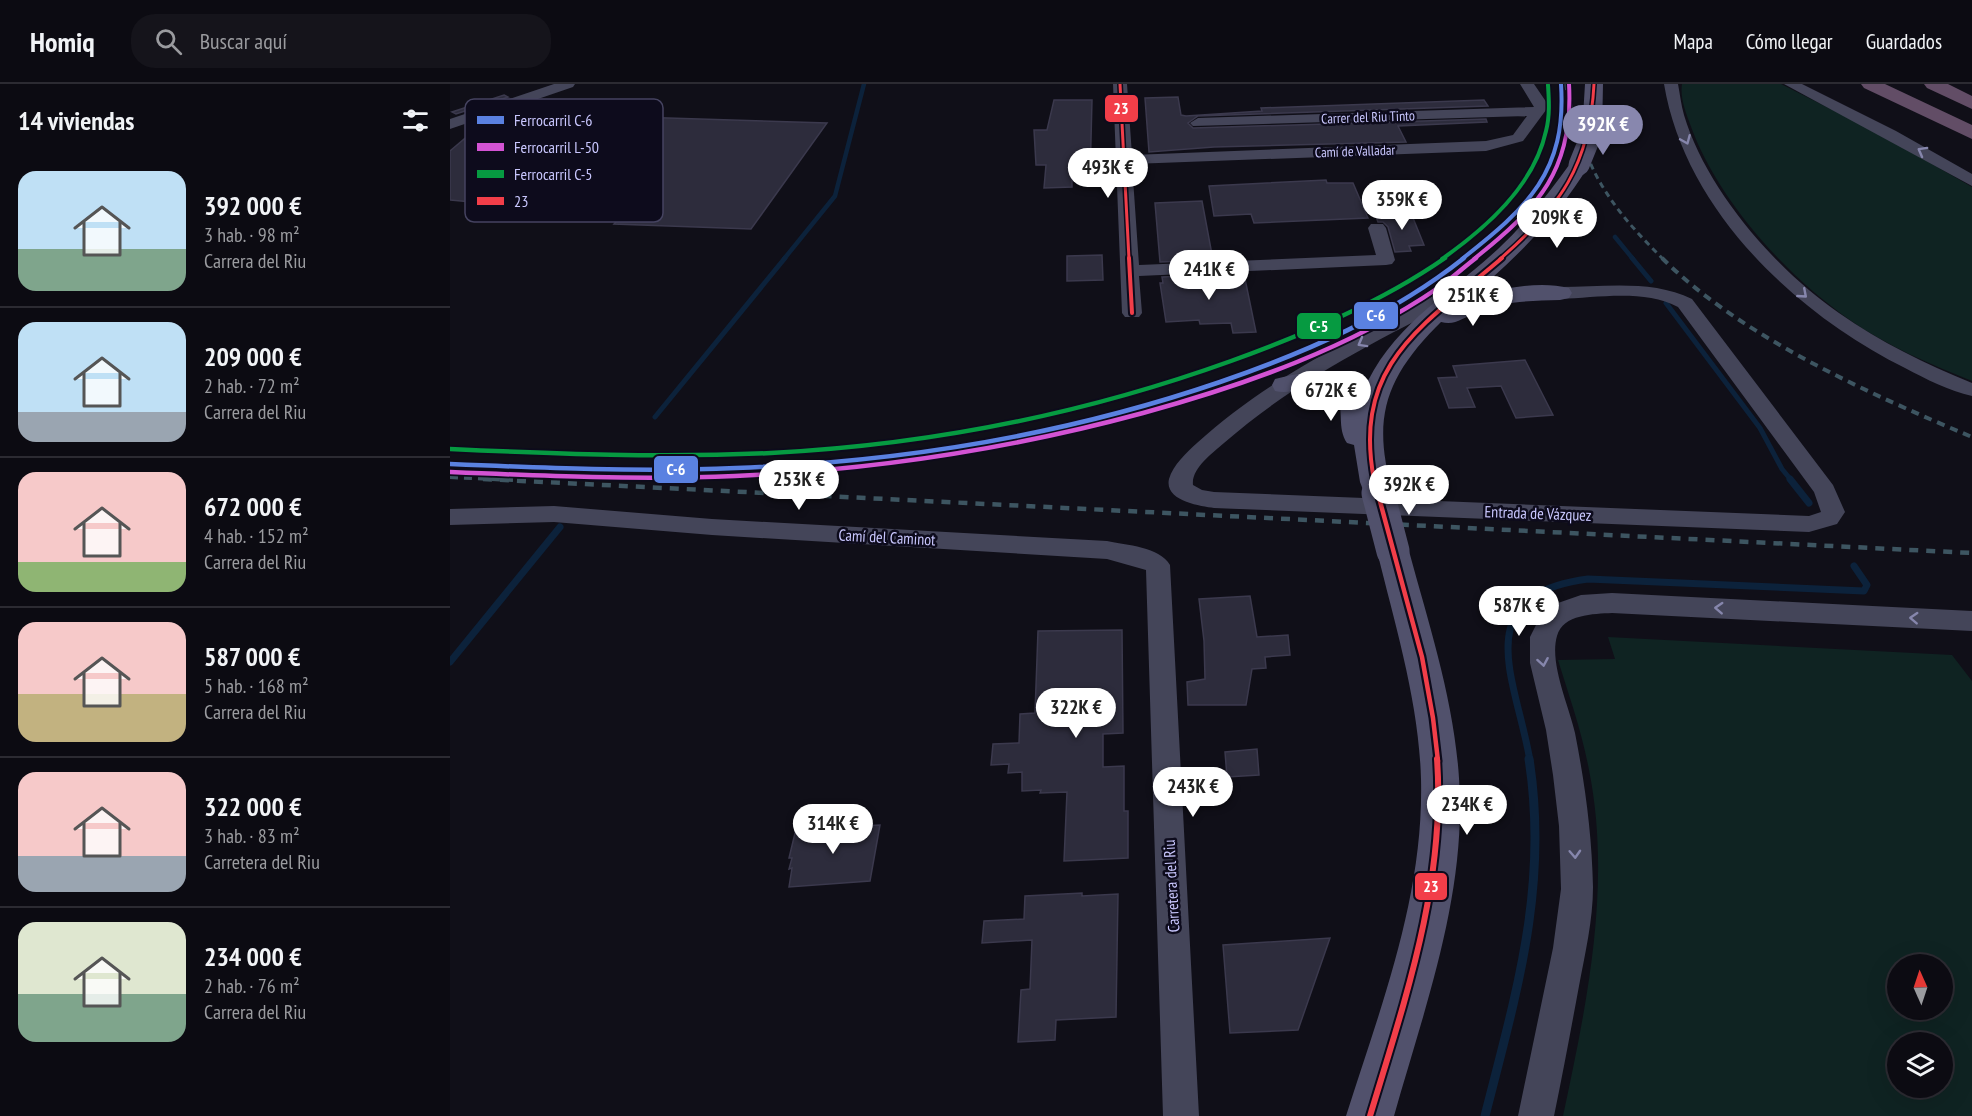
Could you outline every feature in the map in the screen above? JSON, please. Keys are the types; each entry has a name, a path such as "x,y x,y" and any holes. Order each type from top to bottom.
{"highway":[{"path":"1870,84 1972,133"},
{"path":"1903,84 1972,118"},
{"path":"1933,84 1972,103"},
{"path":"1968,84 1972,86"}],"street":[{"path":"524,99 568,84"},
{"path":"1120,84 1132,313"},
{"path":"1527,84 1542,106 1538,111"},
{"path":"1370,1116 1422,938 1437,858 1440,779 1429,691 1370,463 1368,440 1371,405 1388,365 1426,321 1469,286 1527,233 1558,199 1579,165 1592,133 1594,84"},
{"path":"1671,84 1680,127 1708,183 1733,218 1792,284 1829,315 1879,347 1972,390"},
{"path":"1791,84 1891,134 1972,181"},
{"name":"Camí de Valladar","path":"1124,160 1486,146 1518,138 1538,111"},
{"name":"Carrer del Riu Tinto","path":"1198,123 1538,111"},
{"path":"450,124 465,119"},
{"path":"1558,199 1550,226 1517,264 1514,272 1518,280 1528,286 1560,293"},
{"path":"1129,271 1386,260 1377,228"},
{"name":"Entrada de Vázquez","path":"1469,286 1285,385 1209,445 1181,476 1184,490 1201,499 1214,500 1809,524 1829,518 1833,512 1825,490 1685,303 1672,296 1655,293 1560,293"},
{"path":"1388,365 1443,321 1468,306 1514,294 1560,293"},
{"path":"1285,385 1304,379 1319,378 1345,388 1353,398 1353,430 1370,463"},
{"name":"Camí del Caminot","path":"450,518 554,514 712,527 1107,550 1143,558"},
{"name":"Carretera del Riu","path":"1143,558 1158,565 1181,1116"},
{"path":"1536,1116 1570,948 1577,889 1574,826 1568,775 1541,651 1543,637 1556,616 1574,607 1612,603 1972,621"}],"green space":[{"path":"1682,84 1781,84 1878,133 1972,187 1972,381 1909,354 1864,329 1826,302 1778,258 1755,233 1717,180 1688,119 1682,99"},
{"path":"1608,637 1952,655 1972,681 1972,1116 1563,1116 1594,944 1598,857 1589,770 1558,660 1615,659"}],"building":[{"path":"504,95 508,97 502,99 492,99"},
{"path":"1178,97 1181,115 1186,116 1262,111 1261,108 1484,100 1488,106 1198,116 1188,123 1193,128 1486,119 1487,122 1398,126 1406,142 1214,147 1149,152 1145,98"},
{"path":"1054,100 1092,100 1090,179 1072,180 1072,187 1044,188 1046,165 1036,165 1034,130 1047,130"},
{"path":"465,108 465,111 456,114 452,112"},
{"path":"663,118 827,123 751,229 614,224 616,222 663,222"},
{"path":"465,138 465,201 450,200 450,151"},
{"path":"1326,180 1327,183 1353,183 1368,218 1254,223 1251,214 1214,216 1209,186"},
{"path":"1202,201 1213,260 1160,262 1155,203"},
{"path":"1411,213 1424,245 1409,246 1411,251 1395,252 1388,227 1383,222 1378,222 1375,214"},
{"path":"1102,255 1103,280 1067,281 1067,256"},
{"path":"1244,274 1256,332 1233,333 1231,323 1200,324 1199,320 1166,322 1160,283 1163,283 1162,277"},
{"path":"1525,360 1553,415 1516,418 1501,386 1467,388 1475,407 1449,408 1438,378 1457,377 1453,366"},
{"path":"1250,596 1257,637 1288,635 1290,655 1265,657 1266,668 1252,669 1246,705 1188,705 1187,682 1205,679 1204,641 1199,599"},
{"path":"1122,630 1123,733 1103,734 1103,767 1124,766 1124,811 1128,811 1128,858 1064,861 1067,792 1022,791 1022,772 1008,773 1009,764 991,765 993,744 1019,743 1020,714 1035,713 1038,631"},
{"path":"1257,749 1259,775 1227,777 1225,752"},
{"path":"880,825 870,881 789,887 792,868 789,869 792,858 789,858 796,829"},
{"path":"1082,893 1082,896 1118,894 1116,1017 1056,1020 1055,1040 1018,1042 1021,990 1030,989 1032,940 982,943 984,921 1024,919 1025,896"},
{"path":"1330,938 1298,1030 1230,1033 1223,945"}],"waterway":[{"path":"784,259 835,196 864,84"},
{"path":"1615,237 1633,259"},
{"path":"655,417 785,258"},
{"path":"1632,258 1651,281"},
{"path":"1666,303 1760,428 1782,469 1791,480"},
{"path":"1790,479 1809,503"},
{"path":"450,662 560,527"},
{"path":"1530,761 1510,672 1508,646 1512,623 1525,603 1550,588 1588,579 1864,591 1867,585 1854,566"},
{"path":"1485,1116 1518,983 1532,896 1535,852 1534,806 1529,759"}],"railway":[{"path":"1565,84 1584,148 1601,184 1622,214 1662,258"},
{"path":"1662,258 1694,287 1768,338 1850,382 1972,437"},
{"path":"450,477 513,480"},
{"path":"483,479 1972,553"}],"rail line":[{"name":"C-6","path":"450,464 640,470 736,468 831,462 912,453 1090,419 1182,394 1272,364 1356,327 1431,283 1495,233 1535,190 1553,159 1562,122 1561,84"},
{"name":"L-50","path":"450,472 592,477 734,476 781,474 911,461 1093,427 1186,401 1276,370 1362,332 1438,288 1512,228 1543,191 1561,160 1569,122 1569,84"},
{"name":"C-5","path":"450,449 680,456 818,450 945,434 1009,422 1137,392 1200,372 1261,351 1358,308 1431,267 1465,242 1501,209 1531,170 1546,133 1549,113 1548,85"}],"transit line":[{"name":"23","path":"1120,84 1132,313"},
{"name":"23","path":"1370,1116 1423,930 1438,835 1439,787 1436,738 1426,677 1407,597 1381,512 1372,467 1370,422 1374,400 1386,371 1414,334 1507,253 1544,216 1560,196 1587,143 1592,118 1594,84"}]}
